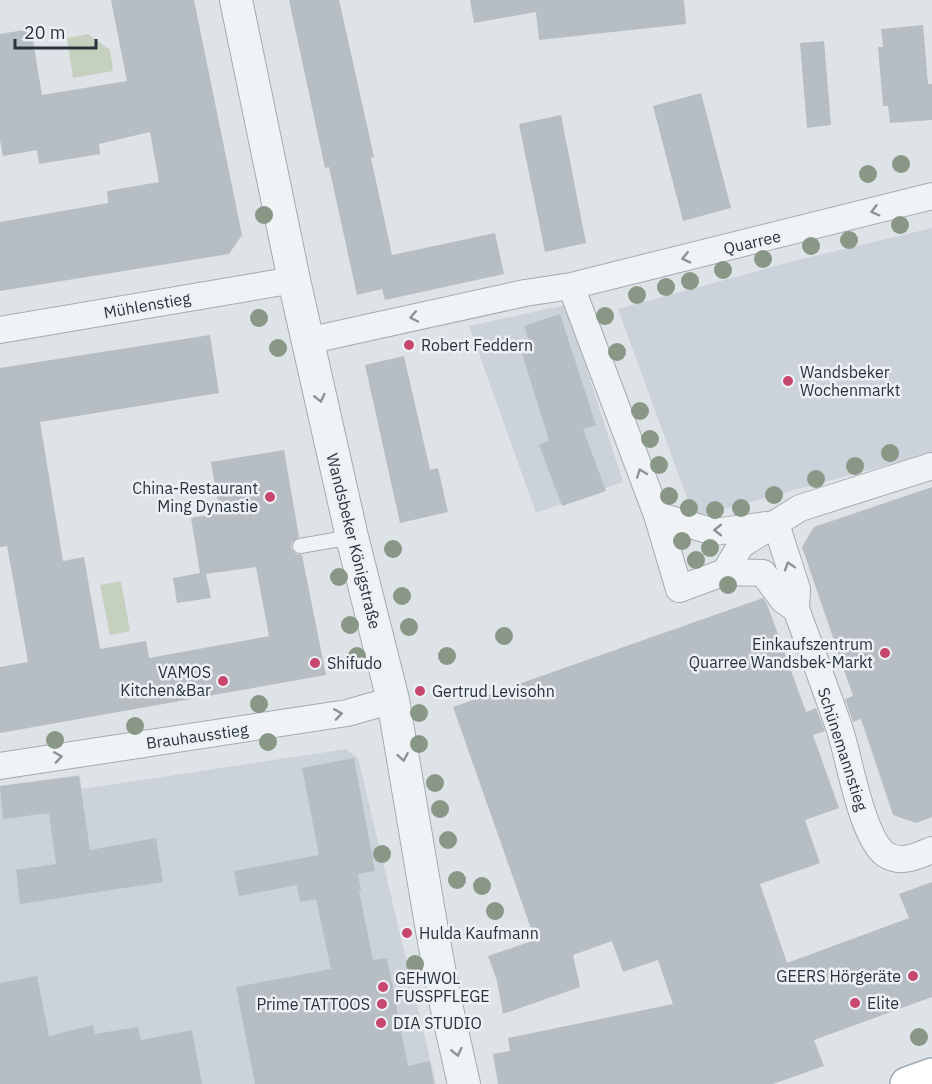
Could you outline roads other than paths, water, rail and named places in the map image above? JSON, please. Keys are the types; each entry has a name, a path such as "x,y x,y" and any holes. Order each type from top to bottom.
{"main road":[{"path":"907,1084 932,1075"}],"street":[{"name":"Wandsbeker Königstraße","path":"236,0 307,341 352,537 393,700 436,957 464,1084"},
{"name":"Quarree","path":"307,341 525,293 571,286 932,196"},
{"name":"Mühlenstieg","path":"0,330 294,280"},
{"path":"571,286 657,515 679,589 725,572 762,573 783,600 796,609"},
{"path":"725,572 741,545 800,508 932,466"},
{"path":"657,515 714,532 776,524"},
{"name":"Schünemannstieg","path":"776,524 797,589 796,609 840,732 850,773 871,836 883,852 895,859 908,859 932,850"},
{"name":"Brauhausstieg","path":"0,766 347,713 393,700"}],"lane":[{"path":"300,546 352,537"}],"place":[{"name":"Robert Feddern","path":"409,345"},
{"name":"Wandsbeker Wochenmarkt","path":"788,381"},
{"name":"China-Restaurant Ming Dynastie","path":"270,497"},
{"name":"Einkaufszentrum Quarree Wandsbek-Markt","path":"885,653"},
{"name":"Shifudo","path":"315,663"},
{"name":"VAMOS Kitchen&Bar","path":"223,681"},
{"name":"Gertrud Levisohn","path":"420,691"},
{"name":"Hulda Kaufmann","path":"407,933"},
{"name":"GEERS Hörgeräte","path":"913,976"},
{"name":"GEHWOL FUSSPFLEGE","path":"383,987"},
{"name":"Elite","path":"855,1003"},
{"name":"Prime TATTOOS","path":"382,1004"},
{"name":"DIA STUDIO","path":"381,1023"}]}
